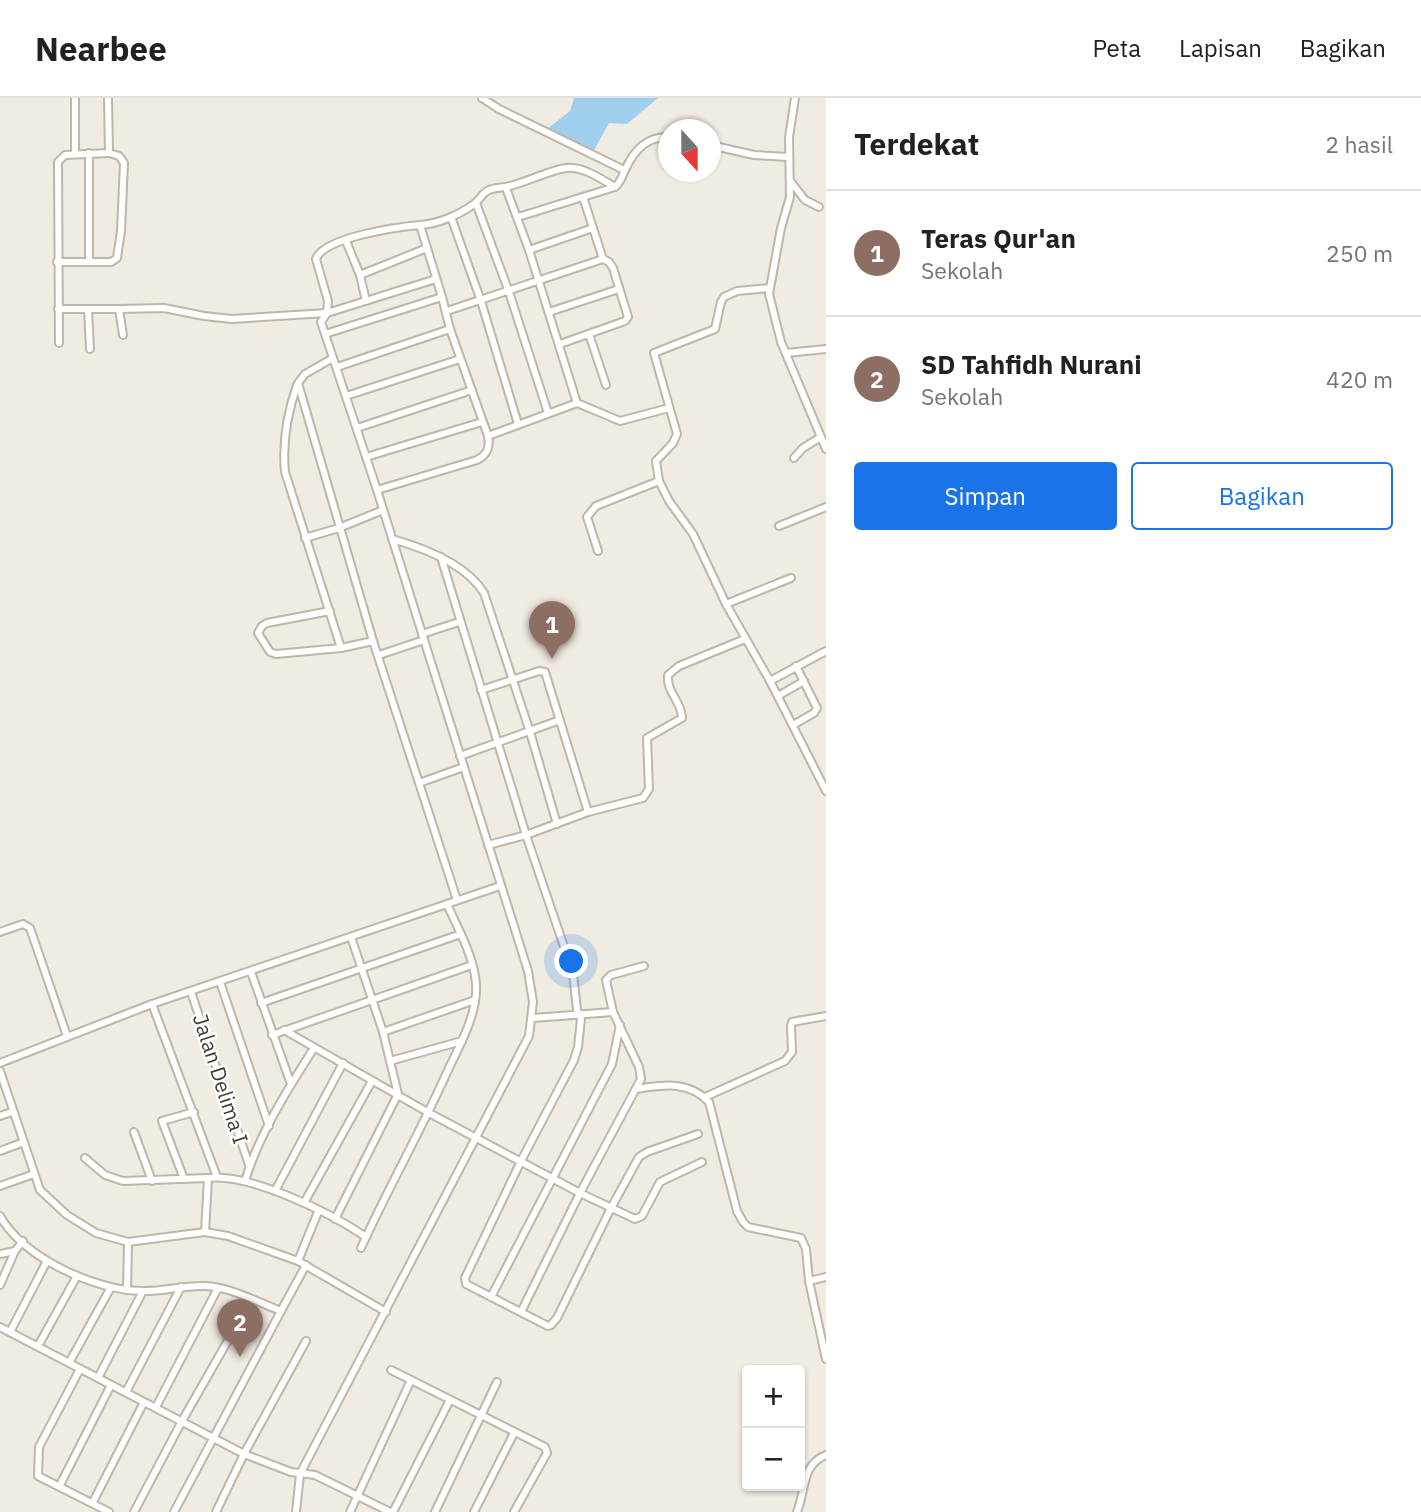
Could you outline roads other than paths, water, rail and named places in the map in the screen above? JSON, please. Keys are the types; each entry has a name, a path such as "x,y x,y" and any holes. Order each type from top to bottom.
{"street":[{"path":"75,98 75,154"},
{"path":"108,98 109,153"},
{"path":"482,98 499,110 624,170"},
{"path":"795,98 788,157 790,197 769,288 786,353 826,449"},
{"path":"518,217 615,187 635,153 646,142 658,138"},
{"path":"721,148 754,155 788,157"},
{"path":"89,153 89,261"},
{"path":"57,262 111,261 117,258 124,163 119,156 109,153 75,154 65,155 58,162 57,262 59,343"},
{"path":"296,1512 300,1474 529,1036 533,1018 533,987 377,490 321,322 327,313 327,296 316,259 322,250 346,241 451,217 476,203 489,189 506,187 568,168 590,173 615,187"},
{"path":"791,182 805,200 819,207"},
{"path":"506,187 529,250 577,403"},
{"path":"559,344 627,320 613,268 603,259 583,197"},
{"path":"476,203 509,292 548,413"},
{"path":"451,217 481,301 518,424"},
{"path":"377,490 478,460 488,451 489,446 488,436 450,329 447,311 420,225"},
{"path":"529,250 593,228"},
{"path":"346,241 360,275 366,300"},
{"path":"360,275 427,248"},
{"path":"447,311 603,259"},
{"path":"58,309 164,308 232,319 327,313 436,279"},
{"path":"769,288 730,294 721,302 715,329 654,353 676,438 656,461 659,481 669,501 693,534 726,604 778,696 826,791"},
{"path":"549,312 619,289"},
{"path":"325,334 442,297"},
{"path":"88,309 90,349"},
{"path":"119,309 123,335"},
{"path":"337,367 450,329"},
{"path":"589,334 606,385"},
{"path":"786,353 826,349"},
{"path":"333,358 305,374 298,383 287,414 284,455 285,472 341,648"},
{"path":"346,396 460,359"},
{"path":"298,383 373,641 457,900"},
{"path":"357,428 472,390"},
{"path":"488,436 577,403 620,421 669,408"},
{"path":"366,457 482,422"},
{"path":"794,458 821,437"},
{"path":"598,551 587,517 589,512 596,506 659,481"},
{"path":"779,526 826,507"},
{"path":"305,538 383,510"},
{"path":"392,539 441,556 479,584 530,732 557,824"},
{"path":"441,556 526,835 573,973 581,1019 577,1054 521,1161 465,1278 469,1287 548,1326 554,1324 639,1157 698,1134"},
{"path":"726,604 790,578"},
{"path":"330,611 267,623 258,633 270,652 276,654 341,648 373,641"},
{"path":"379,655 459,622"},
{"path":"488,845 526,835 588,812 642,798 647,794 648,738 682,718 681,709 669,687 667,677 671,671 745,639"},
{"path":"769,681 826,650"},
{"path":"793,725 817,710 796,666"},
{"path":"481,690 539,671 545,672 588,812"},
{"path":"778,696 804,681"},
{"path":"460,756 560,720"},
{"path":"419,783 464,767"},
{"path":"0,1063 152,1004 500,886"},
{"path":"360,1248 428,1115 462,1041 475,1000 476,986 472,965 447,904"},
{"path":"0,932 23,924 30,928 67,1036"},
{"path":"261,1003 461,934"},
{"path":"335,1219 398,1094 383,1032 351,937"},
{"path":"272,1035 472,965"},
{"path":"521,1312 641,1079 641,1073 613,1012 606,980 607,977 644,966"},
{"path":"251,972 291,1084"},
{"path":"220,982 270,1126"},
{"name":"Jalan Delima I","path":"191,992 249,1166"},
{"path":"383,1032 475,1000"},
{"path":"152,1004 217,1177"},
{"path":"533,1018 613,1012"},
{"path":"705,1097 785,1061 792,1052 793,1022 826,1016"},
{"path":"491,1297 612,1064 620,1025"},
{"path":"284,1030 398,1094 428,1115 580,1193 639,1219 660,1181 702,1162"},
{"path":"390,1061 462,1041"},
{"path":"245,1181 249,1166 291,1084 314,1048"},
{"path":"275,1191 342,1063"},
{"path":"0,1071 40,1190 67,1215 96,1233 128,1242 205,1232 228,1236 298,1261 386,1312"},
{"path":"304,1203 372,1081"},
{"path":"636,1089 677,1084 705,1097 709,1102 737,1211 743,1222 748,1227 801,1238 806,1249 809,1281 826,1359"},
{"path":"0,1116 12,1111"},
{"path":"184,1179 162,1121 194,1112"},
{"path":"134,1132 152,1181"},
{"path":"0,1151 24,1142"},
{"path":"85,1158 105,1175 116,1180 217,1177 245,1181 304,1203 366,1237"},
{"path":"0,1186 34,1174"},
{"path":"205,1232 208,1178"},
{"path":"298,1261 318,1212"},
{"path":"1,1218 47,1261 110,1289 143,1291 218,1287 281,1311"},
{"path":"0,1285 15,1251 23,1241"},
{"path":"127,1290 128,1242"},
{"path":"0,1254 15,1251"},
{"path":"10,1332 47,1261"},
{"path":"174,1512 306,1265"},
{"path":"38,1346 76,1276"},
{"path":"809,1281 826,1277"},
{"path":"125,1392 181,1287"},
{"path":"156,1407 218,1287"},
{"path":"69,1363 110,1289"},
{"path":"98,1378 143,1291"},
{"path":"134,1512 251,1300"},
{"path":"0,1327 244,1454 300,1474 315,1475 392,1512 450,1400"},
{"path":"216,1512 244,1454 306,1341"},
{"path":"80,1369 39,1447 38,1476 109,1512"},
{"path":"391,1370 545,1447 547,1452 514,1512"},
{"path":"350,1512 411,1380"},
{"path":"435,1512 497,1382"},
{"path":"60,1485 111,1385"},
{"path":"93,1502 144,1402"},
{"path":"474,1512 514,1433"},
{"path":"797,1512 807,1472 814,1461 826,1455"}],"water":[{"path":"574,98 658,98 627,124 609,123 594,150 547,129 570,111"}],"place":[{"name":"Teras Qur'an","path":"552,659"},
{"name":"SD Tahfidh Nurani","path":"240,1357"}]}
